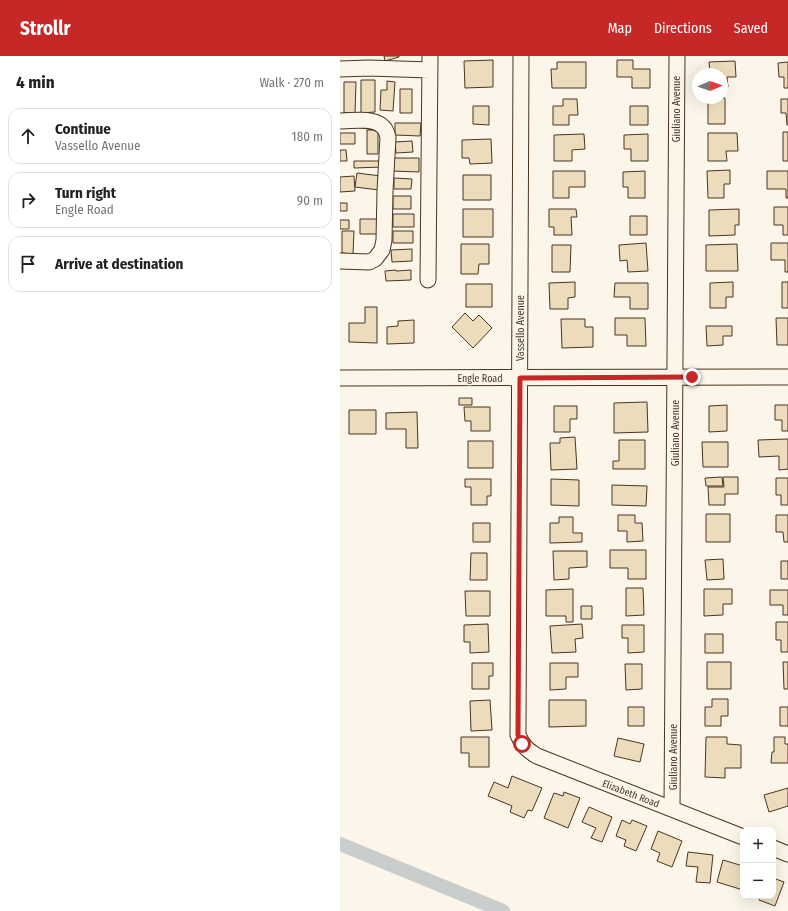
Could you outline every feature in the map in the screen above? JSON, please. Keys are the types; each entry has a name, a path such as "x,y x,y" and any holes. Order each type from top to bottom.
{"street":[{"name":"Vassello Avenue","path":"521,56 518,735 522,744"},
{"name":"Giuliano Avenue","path":"672,809 677,56"},
{"path":"340,69 430,63 428,280"},
{"path":"340,121 371,120 381,125 388,137 384,240 382,250 375,259 369,262 340,261"},
{"name":"Engle Road","path":"340,378 788,377"},
{"name":"Elizabeth Road","path":"522,744 537,756 740,836"},
{"path":"776,849 788,854"}],"building":[{"path":"384,56 399,56 399,57 385,61"},
{"path":"493,60 493,87 465,88 464,61"},
{"path":"617,60 633,60 633,69 650,69 650,88 632,88 632,77 617,77"},
{"path":"735,61 736,77 728,77 728,68 710,68 709,62"},
{"path":"557,62 586,62 586,88 552,88 551,69 557,69"},
{"path":"788,62 788,88 784,88 784,77 779,77 778,63"},
{"path":"361,80 375,80 375,112 361,113"},
{"path":"387,81 395,82 393,111 380,110 381,90 387,90"},
{"path":"344,82 356,82 355,113 344,113"},
{"path":"400,89 412,89 412,113 400,113"},
{"path":"563,99 577,99 578,115 569,115 569,125 553,125 553,106 563,106"},
{"path":"781,99 788,99 788,125 786,113 781,113"},
{"path":"708,104 725,104 725,124 708,124"},
{"path":"473,106 489,106 489,125 473,124"},
{"path":"630,106 648,106 648,125 630,125"},
{"path":"395,123 421,123 420,136 395,135"},
{"path":"367,130 378,130 378,154 367,154"},
{"path":"783,132 788,132 788,161 783,161"},
{"path":"340,133 355,133 355,144 340,144"},
{"path":"708,133 737,133 738,151 726,151 727,161 708,161"},
{"path":"584,134 585,149 572,150 572,161 554,161 554,135"},
{"path":"648,134 648,161 631,161 631,149 624,149 624,135"},
{"path":"491,139 492,163 470,164 469,158 462,158 462,140"},
{"path":"412,141 413,152 396,153 395,142"},
{"path":"340,150 346,150 347,161 340,161"},
{"path":"392,158 419,158 419,172 392,171"},
{"path":"354,161 382,161 382,167 354,168"},
{"path":"730,170 730,184 724,184 724,198 708,198 707,171"},
{"path":"553,171 585,171 585,187 569,187 569,198 553,198"},
{"path":"645,171 645,198 628,198 628,187 623,187 623,172"},
{"path":"767,171 788,171 788,198 786,198 786,189 767,189"},
{"path":"357,173 381,176 379,190 355,187"},
{"path":"463,175 491,175 491,200 463,200"},
{"path":"354,176 355,191 340,192 340,177"},
{"path":"394,178 412,179 411,189 394,189"},
{"path":"393,196 411,196 411,209 393,209"},
{"path":"340,203 347,203 347,211 340,211"},
{"path":"774,207 788,207 788,235 783,235 783,225 774,225"},
{"path":"463,209 493,209 493,237 463,237"},
{"path":"549,209 576,209 577,217 571,217 572,235 554,235 554,227 549,227"},
{"path":"739,209 739,225 735,225 735,235 709,236 709,210"},
{"path":"393,214 414,214 414,227 393,227"},
{"path":"630,216 647,216 647,235 630,235"},
{"path":"360,219 378,219 378,234 360,234"},
{"path":"340,220 349,220 349,229 340,229"},
{"path":"342,231 354,231 353,254 342,253"},
{"path":"393,231 413,231 413,243 393,243"},
{"path":"646,243 648,271 628,272 627,260 620,261 619,245"},
{"path":"771,243 788,243 788,272 785,272 785,260 771,260"},
{"path":"461,244 489,244 489,264 479,264 478,274 461,274"},
{"path":"737,244 738,271 706,271 706,245"},
{"path":"552,245 571,245 570,272 552,272"},
{"path":"412,249 412,261 392,262 391,250"},
{"path":"411,270 411,280 386,281 385,271"},
{"path":"575,282 575,297 568,298 568,309 550,309 549,283"},
{"path":"733,282 733,297 726,297 726,308 710,308 710,283"},
{"path":"782,282 788,282 788,308 782,308"},
{"path":"615,283 648,283 648,309 630,309 630,297 614,297"},
{"path":"466,284 492,284 492,307 466,307"},
{"path":"365,307 377,307 377,343 349,342 349,323 365,323"},
{"path":"465,313 473,321 479,315 492,328 473,348 452,327"},
{"path":"615,318 645,318 646,346 627,346 627,335 615,335"},
{"path":"776,318 788,318 788,345 777,345"},
{"path":"561,319 585,319 585,327 593,327 593,347 562,348"},
{"path":"414,320 414,343 387,344 387,327 398,326 398,321"},
{"path":"706,326 732,326 732,336 723,336 723,345 707,346"},
{"path":"459,398 472,398 472,405 459,405"},
{"path":"647,402 648,432 614,433 614,403"},
{"path":"727,405 727,431 709,432 709,406"},
{"path":"775,405 788,405 788,431 782,431 782,420 775,420"},
{"path":"554,406 577,406 577,419 570,419 570,432 554,432"},
{"path":"464,407 490,407 490,431 471,431 471,421 465,421"},
{"path":"349,410 376,410 376,434 349,434"},
{"path":"417,412 418,448 406,448 406,429 386,429 386,413"},
{"path":"575,437 577,469 551,470 550,443 560,443 560,438"},
{"path":"788,439 788,469 779,470 779,456 759,457 758,440"},
{"path":"619,440 645,440 645,469 613,469 613,461 619,461"},
{"path":"468,441 493,441 493,468 468,468"},
{"path":"702,442 728,442 728,467 703,467"},
{"path":"722,477 723,486 706,486 705,478"},
{"path":"723,477 738,477 738,494 725,494 725,505 709,505 708,487 724,487"},
{"path":"776,478 788,478 788,505 781,505 781,495 776,495"},
{"path":"465,479 491,479 491,496 487,496 487,505 471,505 471,487 465,487"},
{"path":"551,479 579,480 579,506 551,505"},
{"path":"612,485 647,486 646,506 612,505"},
{"path":"706,514 730,514 730,542 706,542"},
{"path":"618,515 635,515 635,523 642,523 643,541 627,542 627,531 618,531"},
{"path":"776,515 788,515 788,542 784,542 783,532 776,532"},
{"path":"559,517 573,517 573,533 582,533 582,542 550,543 550,523 559,523"},
{"path":"473,523 490,523 490,542 473,542"},
{"path":"610,550 646,550 646,579 628,579 628,568 610,568"},
{"path":"553,551 587,551 587,567 569,568 569,579 554,580"},
{"path":"471,553 487,553 487,580 470,580"},
{"path":"723,559 724,579 707,580 705,560"},
{"path":"781,561 788,561 788,579 781,579"},
{"path":"626,588 643,588 644,615 626,616"},
{"path":"573,589 573,622 566,622 566,616 546,616 546,590"},
{"path":"704,589 732,589 732,604 723,604 723,615 704,616"},
{"path":"770,590 788,590 788,615 783,615 783,605 770,605"},
{"path":"465,591 490,591 490,616 466,616"},
{"path":"581,606 592,606 592,619 581,619"},
{"path":"776,622 788,622 788,652 781,652 781,640 776,640"},
{"path":"488,624 489,652 470,653 470,642 464,642 464,625"},
{"path":"582,624 583,638 575,639 576,652 552,653 550,626"},
{"path":"622,625 644,625 644,652 628,653 628,638 622,638"},
{"path":"705,634 723,634 723,653 705,653"},
{"path":"707,662 731,662 731,689 707,689"},
{"path":"783,662 788,662 788,689 784,689"},
{"path":"472,663 493,663 493,676 489,676 489,689 472,689"},
{"path":"550,663 578,663 578,677 566,677 566,689 550,690"},
{"path":"625,664 642,664 642,689 626,690"},
{"path":"712,699 728,699 728,716 721,716 721,726 705,726 705,707 712,707"},
{"path":"490,700 492,730 471,731 470,701"},
{"path":"549,700 586,700 586,726 549,727"},
{"path":"628,707 644,707 644,726 628,726"},
{"path":"780,707 788,707 788,726 780,726"},
{"path":"461,737 489,737 489,767 469,767 469,753 461,753"},
{"path":"706,737 727,737 727,744 741,745 741,768 725,768 725,778 705,777"},
{"path":"774,737 785,737 785,744 788,744 788,763 771,763 772,752 774,752"},
{"path":"618,738 644,744 640,762 614,756"},
{"path":"512,776 542,788 532,811 528,810 524,818 510,812 512,806 488,796 494,782 508,788"},
{"path":"788,788 788,806 769,812 764,795"},
{"path":"564,792 580,798 568,828 544,818 554,793 563,796"},
{"path":"589,807 612,817 602,842 591,838 596,828 582,822"},
{"path":"622,820 630,824 632,820 647,826 636,851 624,846 626,840 616,836"},
{"path":"658,831 682,841 672,867 657,861 660,853 651,849"},
{"path":"688,852 713,855 710,883 696,882 698,867 686,866"},
{"path":"723,860 740,865 740,889 717,882"},
{"path":"776,879 784,882 775,906 759,900 776,899"}],"waterway":[{"path":"340,844 503,911"}],"route":[{"path":"522,744 518,735 520,378 692,377"}]}
